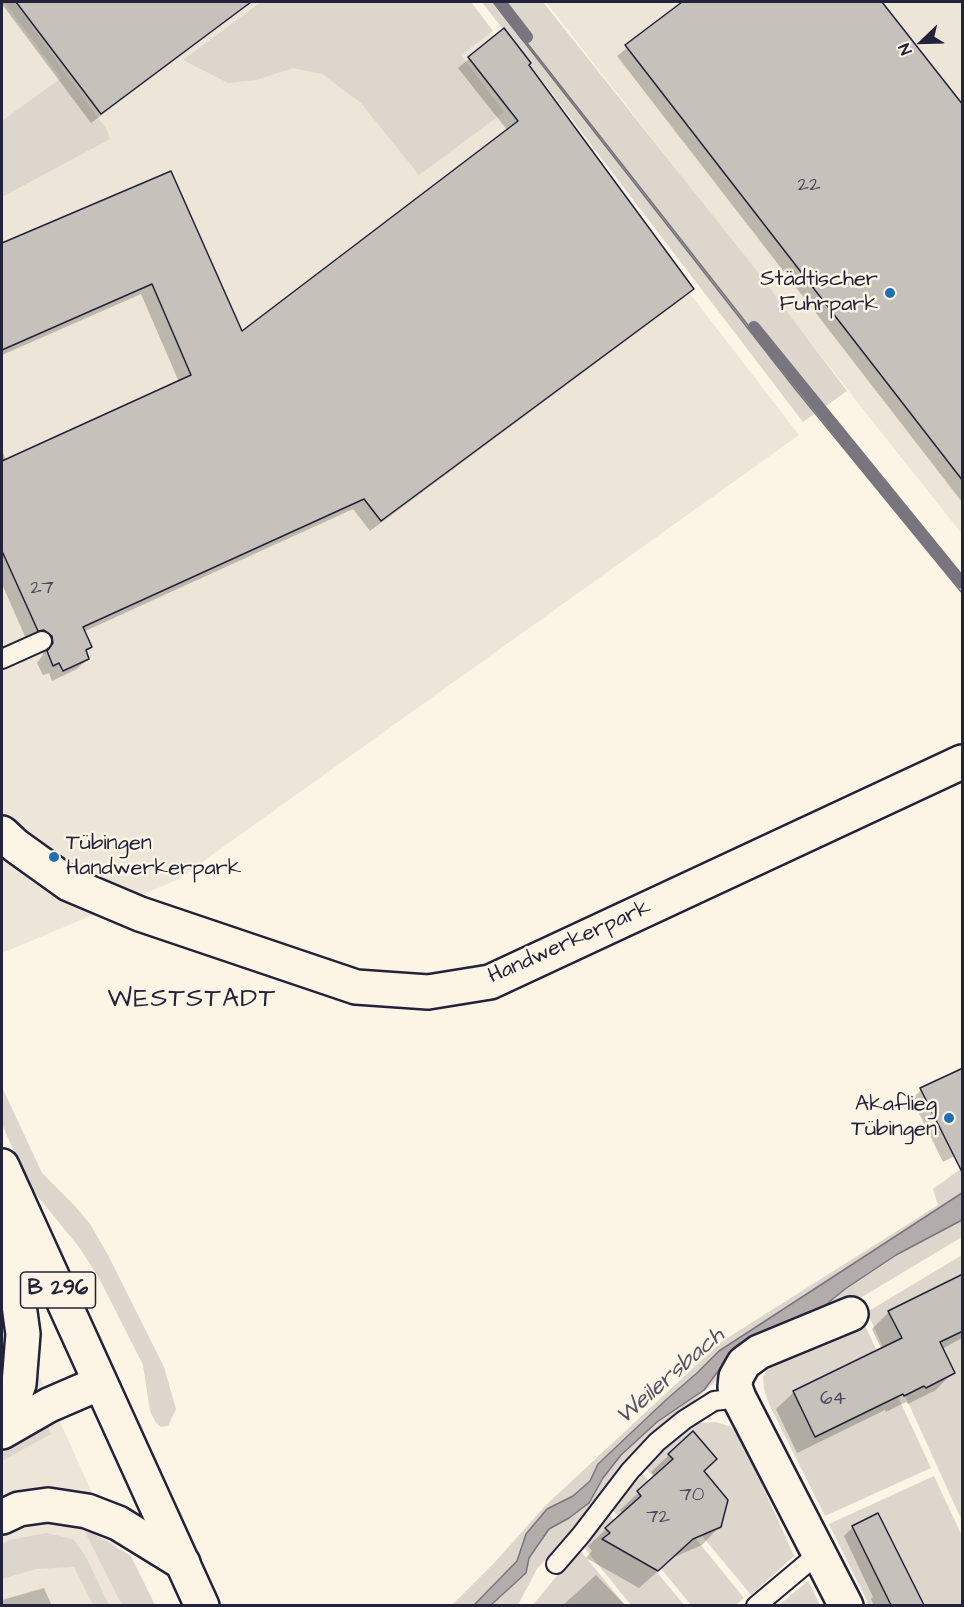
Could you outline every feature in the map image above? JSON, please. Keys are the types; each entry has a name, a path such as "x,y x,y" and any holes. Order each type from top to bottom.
{"street":[{"name":"Handwerkerpark","path":"2,833 16,846 69,884 140,914 356,987 428,992 490,982 963,762"},
{"name":"B 296","path":"2,1166 202,1605"},
{"path":"2,1430 19,1384 23,1334 16,1283 16,1197"},
{"path":"846,1605 735,1387 736,1377 744,1364 774,1345 851,1314"},
{"path":"2,1430 49,1405 100,1383"},
{"path":"2,1517 19,1509 48,1505 87,1511 118,1523 183,1563"}],"lane":[{"path":"2,660 42,641"},
{"path":"556,1564 630,1471 657,1442 684,1420 714,1401 739,1398"},
{"path":"756,1605 819,1553"}],"shaded area":[{"path":"2,2 465,2 799,435 177,880 2,953"},
{"path":"2,2 14,2 107,130 110,139 2,197 2,121 61,78 6,4 2,6"},
{"path":"261,2 471,2 493,31 461,55 504,112 419,175 361,103 322,74 293,68 256,80 228,83 183,60"},
{"path":"482,2 543,2 749,261 847,391 803,422"},
{"path":"493,2 798,389 962,593 796,390"},
{"name":"Städtischer Fuhrpark","path":"546,2 962,2 962,534 858,403"},
{"path":"2,1087 42,1173 90,1224 164,1367 176,1409 168,1426 161,1427 156,1423 150,1411 143,1365 99,1278 79,1247 30,1187 2,1124"},
{"path":"962,1168 962,1193 719,1351 598,1463 590,1481 573,1496 547,1509 526,1534 517,1561 473,1605 451,1606 495,1562 545,1506 721,1342 938,1205 933,1189"},
{"path":"962,1193 962,1220 896,1255 845,1289 812,1316 728,1358 704,1390 657,1422 621,1455 603,1478 589,1503 549,1529 529,1558 526,1573 491,1605 473,1606 517,1561 526,1534 547,1509 573,1496 590,1481 598,1464 719,1351"},
{"path":"962,1220 962,1237 847,1306 731,1367 656,1436 537,1569 518,1605 491,1606 526,1573 529,1558 549,1529 589,1503 603,1478 621,1455 657,1422 704,1390 728,1358 812,1316 845,1289 896,1255"},
{"path":"962,1255 962,1521 867,1312"},
{"path":"2,1294 143,1605 2,1605"},
{"path":"861,1317 931,1468 825,1516 769,1404 763,1377 776,1361"},
{"path":"46,1422 51,1434 2,1461 2,1447"},
{"path":"716,1422 731,1427 741,1438 794,1556 751,1595 645,1467 681,1435 699,1423"},
{"path":"643,1474 744,1598 736,1605 691,1605 612,1509"},
{"path":"934,1476 962,1536 962,1605 869,1605 829,1524"},
{"path":"609,1514 684,1605 631,1605 582,1545"},
{"path":"85,1532 94,1534 131,1556 155,1605 122,1605"},
{"path":"46,1533 73,1539 85,1555 109,1605 93,1605 74,1567 36,1569 2,1579 2,1544 10,1540"},
{"path":"579,1549 625,1605 532,1606"},
{"path":"808,1581 820,1605 779,1605"}],"building":[{"path":"16,2 251,2 101,114"},
{"name":"Städtischer Fuhrpark","path":"682,2 882,2 963,105 963,481 625,45"},
{"path":"504,28 694,289 381,521 364,499 83,627 92,647 86,650 89,659 63,671 59,663 53,666 47,651 53,643 52,636 44,630 38,631 2,551 2,461 191,375 152,284 2,350 2,243 171,171 242,331 518,121 468,57"},
{"name":"Akaflieg Tübingen","path":"963,1068 963,1174 920,1088"},
{"path":"963,1274 963,1331 940,1342 955,1373 926,1388 924,1386 904,1396 903,1394 815,1437 793,1391 902,1338 888,1311"},
{"path":"693,1431 717,1459 704,1471 728,1500 721,1527 693,1539 658,1571 602,1539 610,1533 605,1528 641,1496 637,1491 673,1459 668,1454"},
{"path":"878,1513 924,1605 891,1605 852,1526"}],"waterway":[{"path":"500,2 527,37"},
{"path":"754,327 962,583"}],"place":[{"name":"Städtischer Fuhrpark","path":"890,293"},
{"name":"Tübingen Handwerkerpark","path":"54,857"},
{"name":"Akaflieg Tübingen","path":"949,1118"}],"district":[{"name":"WESTSTADT","path":"192,1001"}],"water label":[{"name":"Weilersbach","path":"671,1377"}]}
